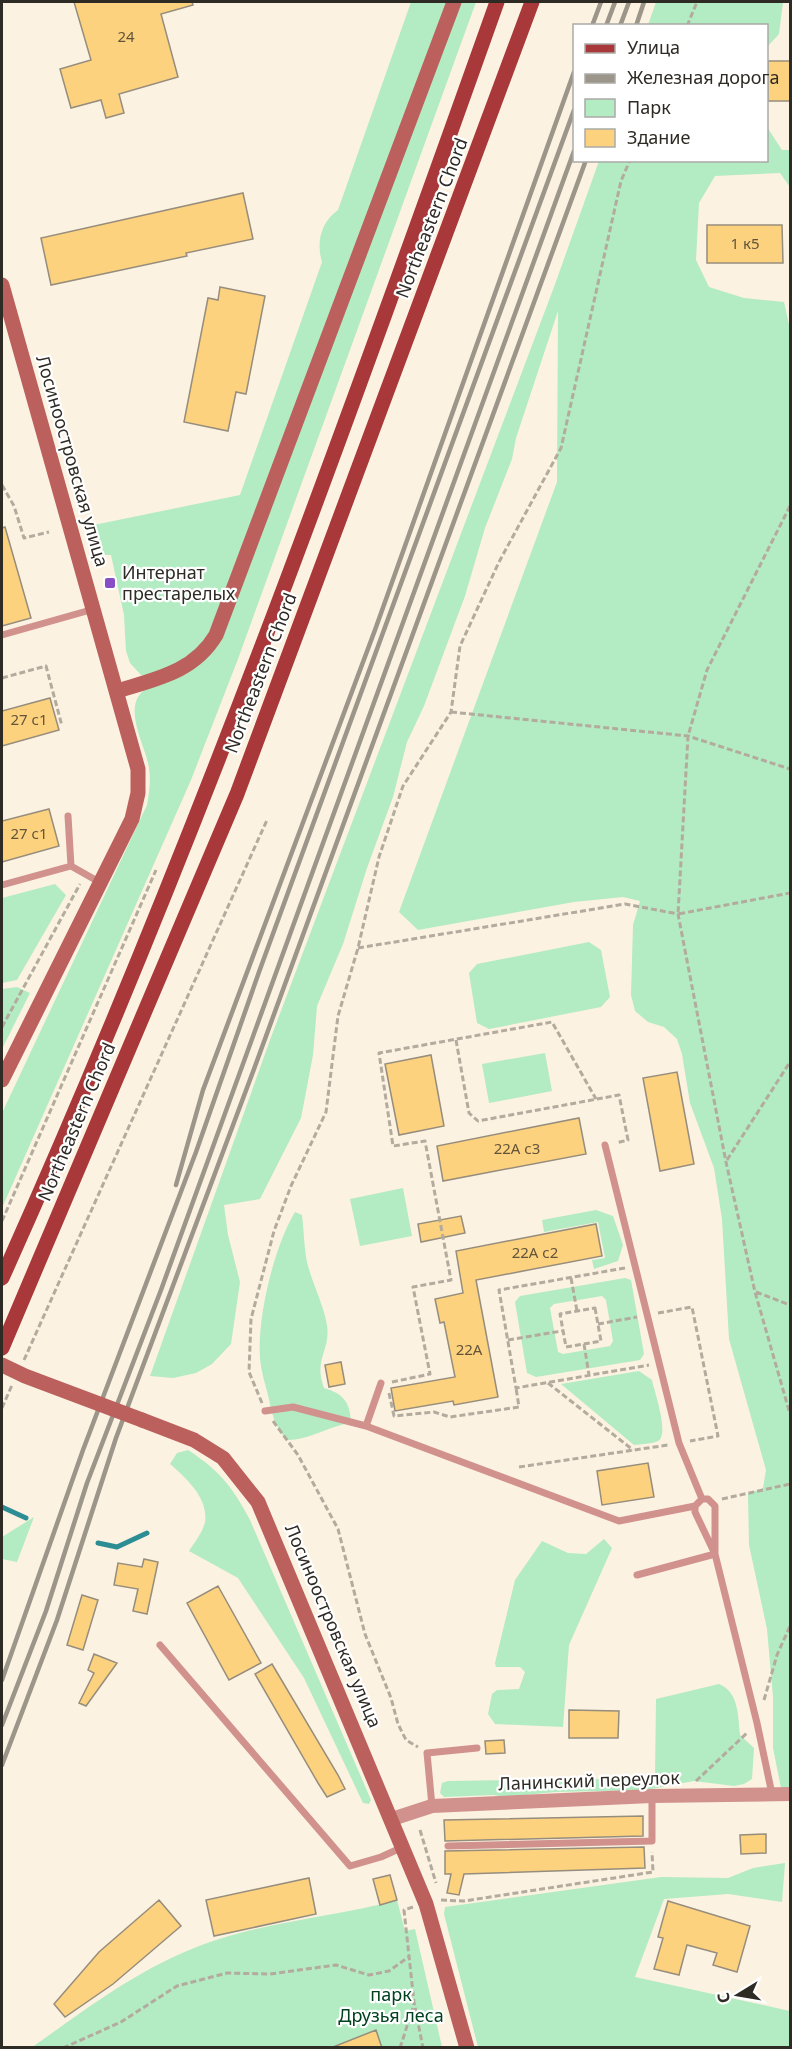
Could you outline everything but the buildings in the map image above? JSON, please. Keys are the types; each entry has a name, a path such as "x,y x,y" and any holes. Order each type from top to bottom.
{"main road":[{"name":"Northeastern Chord","path":"2,1278 209,788 255,668 497,2"},
{"name":"Northeastern Chord","path":"2,1348 237,794 532,2"}],"street":[{"path":"117,691 173,674 187,667 204,652 216,635 454,2"},
{"name":"Лосиноостровская улица","path":"2,285 95,609 138,769 138,793 132,819 2,1080"},
{"name":"Лосиноостровская улица","path":"2,1365 25,1376 194,1440 224,1458 258,1502 426,1904 467,2048"},
{"name":"Ланинский переулок","path":"392,1819 432,1806 652,1796 790,1794"}],"lane":[{"path":"2,635 95,609"},
{"path":"69,816 71,866"},
{"path":"2,885 71,866 101,883"},
{"path":"605,1145 679,1443 702,1499"},
{"path":"366,1426 381,1383"},
{"path":"265,1411 293,1407 366,1426 619,1521 695,1506 702,1499"},
{"path":"702,1499 712,1502 715,1506 715,1554"},
{"path":"695,1506 695,1512 715,1554 758,1723 772,1794"},
{"path":"637,1575 715,1554"},
{"path":"160,1645 350,1866 381,1857 403,1847"},
{"path":"432,1806 427,1753 477,1748"},
{"path":"448,1846 652,1841 652,1796"}],"path":[{"path":"688,24 697,2"},
{"path":"427,1753 406,1740 398,1724 391,1698 365,1634 338,1529 297,1455 265,1411 249,1372 251,1319 274,1231 291,1186 326,1112 338,1016 358,948 379,857 403,786 451,712 460,646 499,562 561,448 621,181 629,162"},
{"path":"2,485 14,506 24,538 49,532"},
{"path":"790,506 707,670 688,736 678,914 726,1162 755,1292 790,1414"},
{"path":"2,678 46,666 62,726"},
{"path":"451,712 688,736 790,769"},
{"path":"21,1365 267,820"},
{"path":"2,1221 160,859"},
{"path":"2,1027 85,875"},
{"path":"358,948 625,904 678,914 790,893"},
{"path":"596,1099 552,1023 379,1053 393,1146 425,1141 451,1280 413,1287 430,1374 387,1382 394,1416 434,1412 450,1417 519,1407 499,1290 635,1266"},
{"path":"456,1040 469,1113 478,1121 619,1095 628,1140 605,1145"},
{"path":"726,1162 790,1062"},
{"path":"571,1278 577,1311"},
{"path":"755,1292 790,1305"},
{"path":"519,1467 718,1436 692,1307 598,1324"},
{"path":"595,1308 601,1341 566,1347 560,1314 577,1311 595,1308"},
{"path":"508,1340 563,1330"},
{"path":"584,1344 589,1376"},
{"path":"516,1388 659,1363"},
{"path":"2,1408 16,1376"},
{"path":"548,1383 633,1450"},
{"path":"712,1502 790,1484"},
{"path":"693,1783 758,1723 777,1655 790,1626"},
{"path":"420,1830 441,1900 464,1901 653,1872 652,1841"},
{"path":"414,1907 404,1910 414,2002 423,2048"},
{"path":"63,2048 122,2022 177,1986 187,1983 227,1973 270,1974 336,1965 369,1975 389,1971 410,1956"},
{"path":"400,2048 414,2002"}],"green space":[{"path":"411,2 448,2 221,613 196,654 152,676 141,675 130,663 126,651 124,615 111,555 105,555 84,527 240,495 322,262 321,233 327,220 338,210"},
{"path":"459,2 476,2 238,659 191,780 2,1208 2,1113 147,805 150,773 135,720 136,701 147,688 203,661"},
{"path":"656,2 783,2 779,34 768,46 768,24 648,24"},
{"path":"768,129 782,150 790,150 790,187 780,173 715,176 699,203 696,260 709,287 744,298 784,302 790,329 790,1788 781,1788 773,1748 773,1697 767,1629 749,1545 748,1494 763,1488 766,1470 729,1339 722,1219 714,1168 690,1103 682,1054 677,1039 664,1027 648,1022 635,1011 631,995 633,925 640,901 623,897 574,902 418,930 399,912 557,482 558,311 516,438 512,459 485,528 465,596 424,706 407,742 393,797 343,944 317,1006 313,1055 301,1118 260,1199 224,1205 228,1235 240,1282 231,1344 212,1364 196,1373 173,1378 150,1376 270,1040 554,287 599,162 768,162"},
{"path":"55,884 66,895 17,980 2,983 2,898"},
{"path":"589,942 601,950 610,997 601,1007 489,1029 477,1023 469,973 477,964"},
{"path":"17,987 30,993 2,1049 2,989"},
{"path":"545,1053 552,1091 489,1103 482,1064"},
{"path":"403,1188 412,1236 360,1246 350,1199"},
{"path":"596,1210 613,1216 623,1245 618,1261 594,1269 592,1260 605,1258 598,1222 544,1232 542,1220"},
{"path":"295,1212 302,1215 307,1262 327,1325 327,1342 320,1369 321,1378 324,1388 337,1393 345,1400 351,1423 303,1438 287,1440 279,1430 272,1413 261,1368 260,1341 264,1303 274,1263"},
{"path":"625,1278 631,1280 644,1354 640,1360 536,1377 527,1373 515,1302 520,1296","holes":["602,1296 606,1300 613,1341 610,1346 563,1354 558,1352 550,1308 554,1304"]},
{"path":"639,1371 652,1380 662,1422 661,1437 658,1441 650,1443 634,1445 561,1384"},
{"path":"188,1450 209,1465 224,1480 250,1520 371,1800 369,1804 363,1803 304,1678 238,1578 189,1551 202,1530 205,1513 195,1489 170,1464 177,1453"},
{"path":"34,1517 17,1562 2,1559 2,1537"},
{"path":"604,1539 612,1548 569,1645 563,1727 495,1724 488,1714 492,1694 497,1690 519,1689 525,1672 520,1667 496,1667 495,1663 515,1580 542,1541 568,1553 586,1554"},
{"path":"719,1684 726,1688 734,1699 740,1735 754,1748 752,1779 744,1784 734,1786 694,1781 646,1790 555,1792 505,1797 493,1795 444,1797 440,1793 442,1783 448,1781 655,1778 656,1699"},
{"path":"785,1863 782,1902 728,1894 664,1899 635,1977 790,2011 790,2047 478,2047 444,1914 445,1907 661,1877 728,1878 753,1868"},
{"name":"парк Друзья леса","path":"397,1900 405,1931 415,1929 442,2047 31,2048 126,1983 187,1951 238,1933"}],"waterway":[{"path":"2,1507 26,1518"},
{"path":"98,1543 117,1547 147,1533"}],"railway":[{"path":"593,24 601,2"},
{"path":"607,24 615,2"},
{"path":"621,24 629,2"},
{"path":"637,24 644,2"},
{"path":"176,1185 203,1090 375,630 573,75"},
{"path":"2,1680 83,1450 196,1152 259,972 573,113"},
{"path":"2,1725 46,1611 87,1483 161,1290 573,154"},
{"path":"2,1765 57,1620 116,1438 254,1069 585,162"}],"place":[{"name":"Интернат престарелых","path":"110,583"}]}
